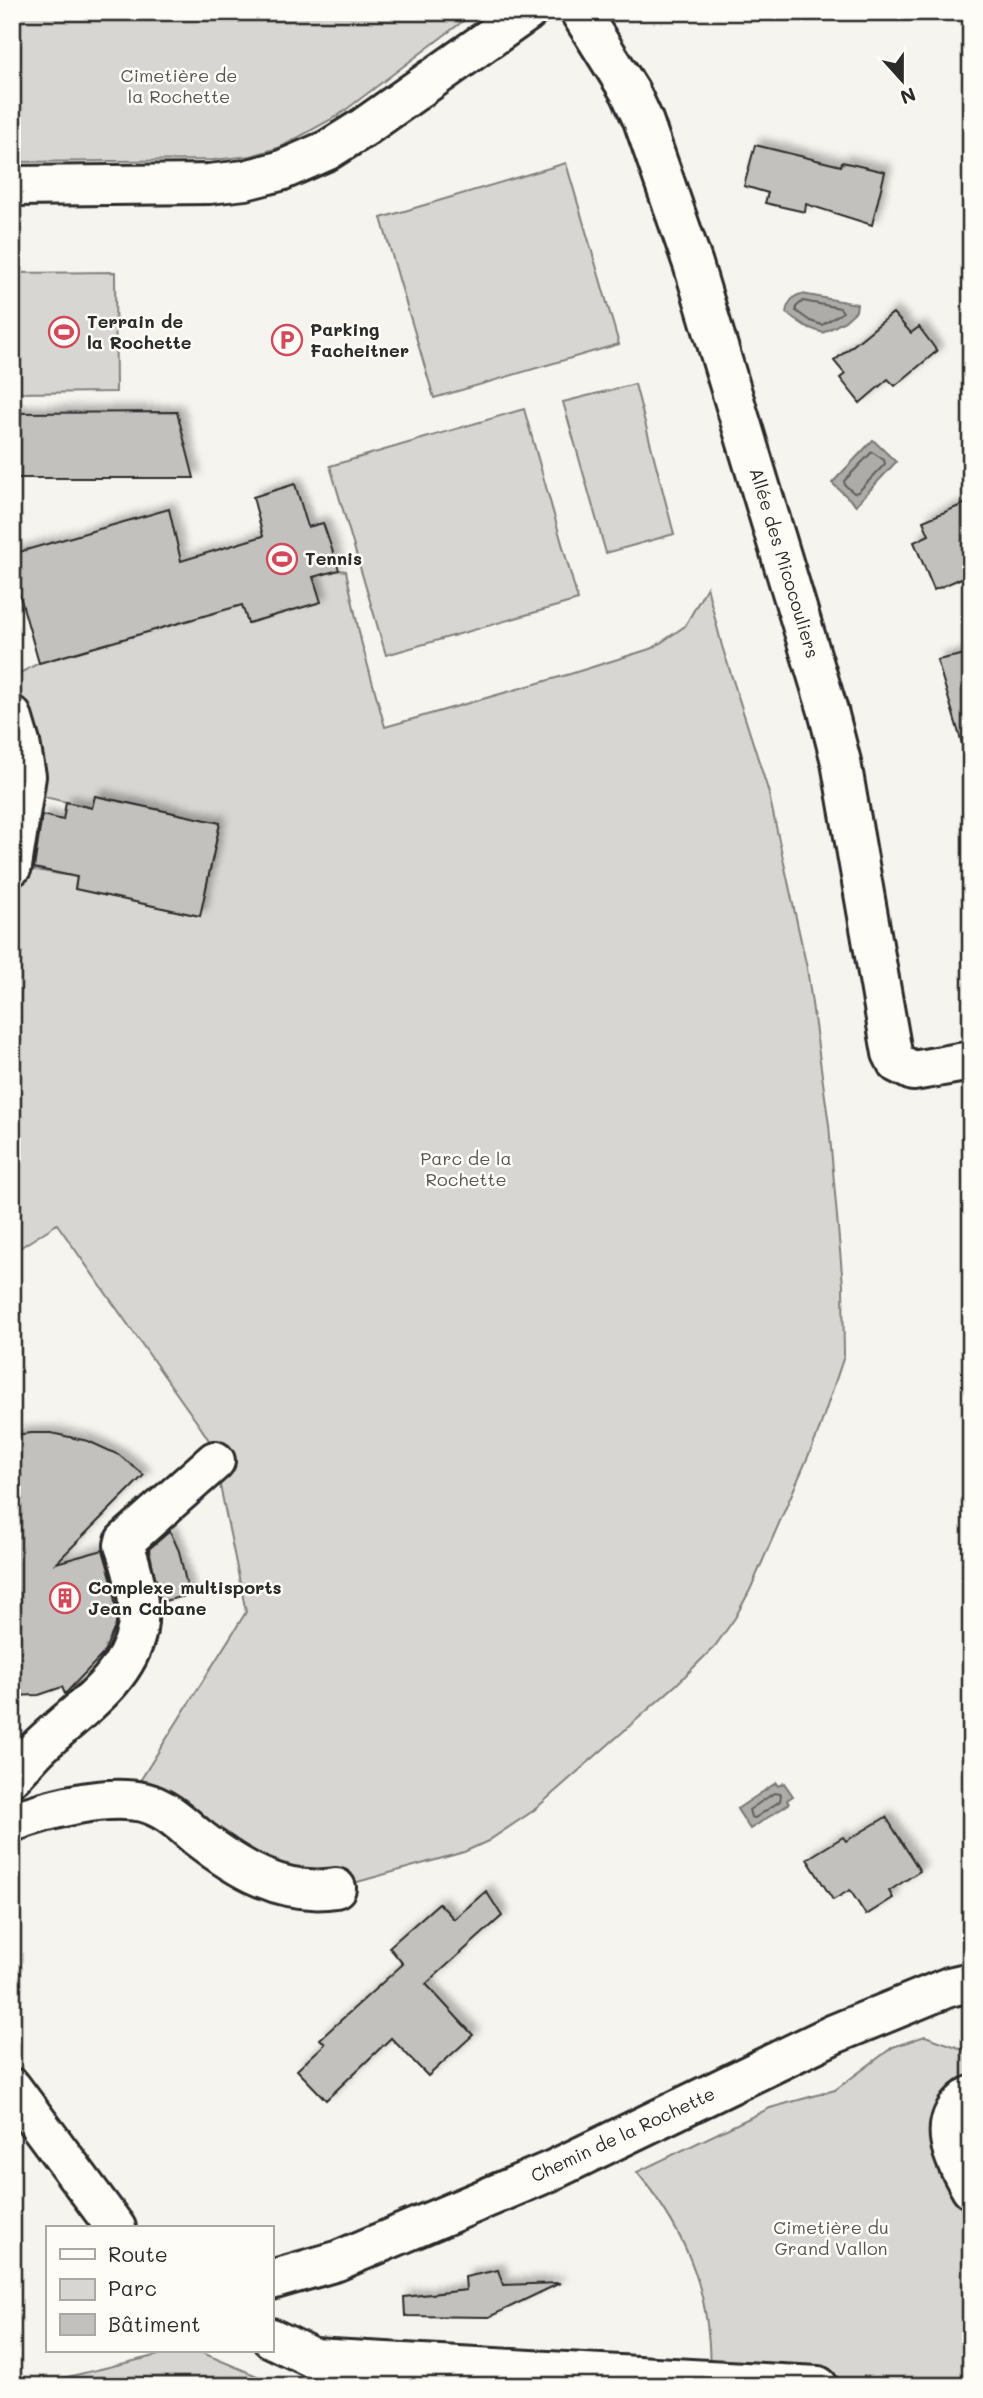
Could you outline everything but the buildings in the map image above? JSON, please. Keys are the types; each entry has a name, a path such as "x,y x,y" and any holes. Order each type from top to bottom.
{"street":[{"path":"12,186 209,184 246,180 280,171 328,150 363,128 527,12"},
{"name":"Allée des Micocouliers","path":"580,12 630,92 643,120 693,264 812,658 841,762 892,1053 897,1063 913,1071 971,1061"},
{"path":"12,716 26,776 12,866"},
{"path":"12,1776 38,1748 97,1695 127,1657 137,1628 138,1613 125,1541 215,1461"},
{"path":"12,1822 60,1808 120,1800 144,1802 163,1810 223,1857 261,1878 295,1889 336,1888"},
{"name":"Chemin de la Rochette","path":"273,2279 337,2261 552,2170 834,2034 948,1987 971,1982"},
{"path":"12,2088 115,2226"},
{"path":"971,2096 955,2113 949,2132 955,2160 971,2189"},
{"path":"273,2339 313,2358 355,2386"},
{"path":"313,2358 818,2386"}],"green space":[{"name":"Cimetière de la Rochette","path":"12,12 475,12 339,115 281,147 251,156 213,160 12,162"},
{"path":"566,163 619,344 434,398 381,218"},
{"name":"Terrain de la Rochette","path":"115,272 116,392 12,393 12,273"},
{"path":"635,384 674,534 606,553 563,402"},
{"path":"524,409 578,600 386,655 330,466"},
{"name":"Parc de la Rochette","path":"339,570 346,571 361,641 385,727 653,648 685,626 707,587 722,646 768,790 807,968 829,1125 843,1285 844,1356 817,1436 750,1590 735,1618 715,1646 676,1685 533,1811 488,1841 464,1852 336,1888 320,1890 128,1800 246,1612 215,1461 210,1442 201,1428 57,1224 12,1253 12,866 77,877 75,889 200,916 220,823 96,796 92,808 23,792 12,716 12,677 39,663 200,617 240,598 249,623 320,602 313,577"},
{"name":"Cimetière du Grand Vallon","path":"925,2036 971,2052 971,2386 709,2386 707,2326 695,2272 671,2221 637,2172 770,2108 835,2090 893,2047"},
{"path":"171,2352 200,2352 281,2386 30,2386"}],"water":[{"path":"802,294 857,304 856,311 845,321 823,333 807,327 786,313 791,300"},
{"path":"873,440 896,462 856,505 832,483"},
{"path":"776,1783 778,1786 784,1783 793,1796 787,1800 789,1804 750,1829 737,1809"}],"place":[{"name":"Terrain de la Rochette","path":"64,332"},
{"name":"Parking Facheitner","path":"287,340"},
{"name":"Tennis","path":"282,559"},
{"name":"Complexe multisports Jean Cabane","path":"65,1598"}]}
